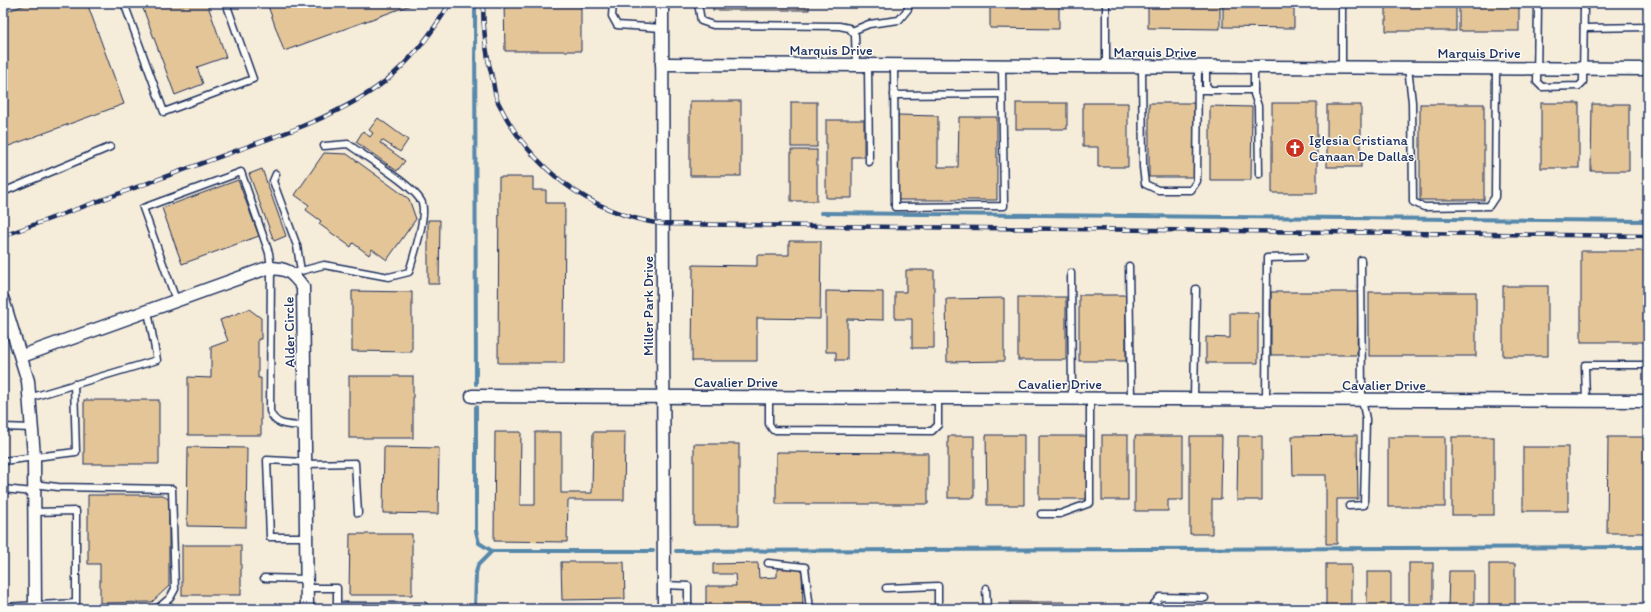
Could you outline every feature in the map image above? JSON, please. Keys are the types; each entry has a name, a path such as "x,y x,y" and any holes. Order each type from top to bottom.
{"street":[{"name":"Miller Park Drive","path":"662,3 664,609"},
{"name":"Marquis Drive","path":"662,64 1648,69"},
{"path":"22,356 176,300 270,268 281,268 297,272"},
{"name":"Alder Circle","path":"297,272 303,287 307,609"},
{"path":"3,300 22,356 28,381 34,456 35,607"},
{"name":"Cavalier Drive","path":"472,396 1648,401"}],"lane":[{"path":"124,3 164,112 252,79 226,3"},
{"path":"612,3 612,16 617,26 662,28"},
{"path":"698,3 701,21 713,26 839,26 849,28 855,35 856,65"},
{"path":"852,31 869,24 899,20 908,9 908,3"},
{"path":"1106,3 1106,66"},
{"path":"1342,3 1342,68"},
{"path":"1538,3 1537,82 1542,87 1579,86 1583,82 1584,3"},
{"path":"1584,28 1648,27"},
{"path":"868,65 869,162"},
{"path":"894,65 895,207 1004,206 1002,66"},
{"path":"1142,67 1143,167 1145,184 1158,190 1191,190 1197,181 1198,90 1202,67"},
{"path":"1202,67 1206,85 1210,90"},
{"path":"1254,67 1254,90 1258,106 1258,174"},
{"path":"1408,68 1412,102 1413,202 1424,207 1489,206 1495,197 1496,69"},
{"path":"1198,90 1254,90"},
{"path":"894,95 1002,94"},
{"path":"276,174 273,181 297,246 297,272 324,265 389,277 409,272 421,227 422,204 410,188 348,144 332,144 324,146"},
{"path":"3,192 110,147"},
{"path":"176,300 143,208 241,172 269,254 270,411 272,418 277,422 285,425 305,426"},
{"path":"1266,400 1267,258 1303,257"},
{"path":"1349,506 1364,505 1366,419 1362,400 1361,260"},
{"path":"1130,266 1131,399"},
{"path":"1071,273 1072,399"},
{"path":"1194,399 1196,289"},
{"path":"29,398 157,360 148,311"},
{"path":"1586,401 1585,365 1648,365"},
{"path":"3,461 76,452 74,384"},
{"path":"769,398 769,424 773,430 932,431 938,425 938,398"},
{"path":"1041,514 1060,514 1090,503 1090,399"},
{"path":"3,427 32,428"},
{"path":"306,537 270,537 267,460 305,463 355,463 358,513"},
{"path":"3,489 58,487 172,489 175,589 170,598 157,609"},
{"path":"34,512 76,511 76,604 81,609"},
{"path":"768,563 805,567 810,609"},
{"path":"264,578 338,588 337,606 424,606"},
{"path":"664,585 688,586 688,609"},
{"path":"886,588 938,586 938,609"},
{"path":"986,588 987,609"},
{"path":"1150,609 1160,597 1205,598"},
{"path":"3,607 35,607 76,604"}],"shaded area":[{"path":"3,3 1648,3 1648,609 3,609"}],"building":[{"path":"30,3 87,3 124,104 6,147 3,140 3,13"},
{"path":"141,3 207,3 226,57 197,67 203,84 175,95"},
{"path":"267,3 416,3 284,51"},
{"path":"504,3 581,3 581,51 505,51"},
{"path":"713,3 809,3 809,10 713,10"},
{"path":"990,3 1059,3 1059,29 990,28"},
{"path":"1148,3 1220,3 1220,29 1148,28"},
{"path":"1223,3 1294,3 1294,28 1223,27"},
{"path":"1386,3 1456,3 1456,31 1386,31"},
{"path":"1459,3 1519,3 1519,31 1459,31"},
{"path":"1593,3 1648,3 1648,4"},
{"path":"690,101 741,101 741,176 690,176"},
{"path":"791,102 817,102 817,147 791,147"},
{"path":"1016,103 1067,103 1067,129 1016,129"},
{"path":"1083,103 1128,103 1128,167 1098,167 1098,147 1083,147"},
{"path":"1149,103 1194,103 1194,177 1149,177"},
{"name":"Iglesia Cristiana Canaan De Dallas","path":"1272,103 1317,103 1317,193 1272,193"},
{"path":"1541,103 1579,103 1579,168 1541,168"},
{"path":"1420,104 1484,104 1484,200 1420,200"},
{"path":"1592,104 1629,104 1629,171 1591,171"},
{"path":"1327,105 1361,105 1361,167 1327,167"},
{"path":"1210,106 1252,107 1251,180 1210,180"},
{"path":"898,115 938,116 938,167 958,167 959,117 997,117 997,200 898,200"},
{"path":"378,118 408,140 400,152 382,140 380,143 405,161 397,171 356,142 363,131 370,137 373,133 369,130"},
{"path":"826,120 864,120 864,157 852,157 852,198 826,198"},
{"path":"791,150 817,150 817,201 791,201"},
{"path":"324,153 347,154 409,199 416,219 387,260 372,249 369,255 353,243 351,247 319,224 321,221 306,210 309,205 295,195"},
{"path":"262,169 286,236 274,241 249,174"},
{"path":"499,177 533,177 533,190 546,190 546,203 565,203 564,363 498,363"},
{"path":"238,180 259,236 182,264 162,208"},
{"path":"428,220 440,220 439,284 428,284"},
{"path":"789,241 821,241 820,319 757,318 757,361 692,361 693,265 757,266 757,255 789,255"},
{"path":"1581,251 1648,251 1648,342 1581,342"},
{"path":"906,270 934,270 934,348 912,348 912,319 895,319 895,292 906,292"},
{"path":"1503,286 1548,286 1548,356 1503,356"},
{"path":"352,291 412,292 412,352 352,351"},
{"path":"826,291 883,292 883,320 847,319 847,360 836,360 836,352 826,352"},
{"path":"1271,292 1358,292 1357,355 1271,355"},
{"path":"1369,292 1476,292 1476,356 1369,356"},
{"path":"1079,295 1126,295 1126,361 1079,361"},
{"path":"1018,297 1066,297 1066,360 1018,360"},
{"path":"1004,298 1004,361 947,362 946,299"},
{"path":"249,309 261,318 261,339 258,339 258,378 261,378 261,435 188,435 188,377 211,378 211,347 228,341 220,320"},
{"path":"1230,313 1258,313 1258,363 1206,363 1206,337 1230,338"},
{"path":"349,376 413,376 413,438 349,438"},
{"path":"84,400 159,400 159,464 84,464"},
{"path":"495,432 521,432 520,505 535,505 535,432 561,432 561,493 592,493 593,432 625,432 624,500 568,500 567,542 494,541"},
{"path":"986,435 1024,435 1024,505 987,505"},
{"path":"1102,435 1128,435 1128,500 1102,500"},
{"path":"1357,435 1358,499 1337,499 1337,544 1326,544 1326,475 1293,475 1292,436"},
{"path":"948,436 974,436 974,498 948,498"},
{"path":"1039,436 1087,436 1087,499 1039,499"},
{"path":"1135,436 1183,436 1183,500 1168,500 1168,511 1135,511"},
{"path":"1190,436 1222,436 1221,499 1212,499 1212,534 1190,534"},
{"path":"1238,436 1262,436 1262,500 1237,500"},
{"path":"1388,437 1445,437 1445,507 1388,507"},
{"path":"1452,437 1494,437 1494,515 1452,515"},
{"path":"1608,437 1648,437 1648,533 1607,533"},
{"path":"694,444 739,444 739,525 694,525"},
{"path":"188,447 247,448 246,527 187,526"},
{"path":"384,447 439,448 438,514 383,513"},
{"path":"1523,447 1568,447 1568,511 1523,511"},
{"path":"776,452 928,453 928,504 776,504"},
{"path":"88,495 163,495 169,500 169,586 152,602 100,603 100,564 88,564"},
{"path":"350,534 412,534 412,595 349,595"},
{"path":"182,545 241,545 241,595 182,595"},
{"path":"561,562 624,562 625,599 562,600"},
{"path":"758,563 759,578 777,577 777,569 802,568 803,609 706,609 706,586 736,586 735,574 713,574 713,564"},
{"path":"1409,563 1433,563 1433,609 1409,609"},
{"path":"1326,564 1351,564 1351,609 1326,609"},
{"path":"1489,564 1515,564 1515,609 1489,609"},
{"path":"1449,571 1474,571 1474,609 1448,609"},
{"path":"1367,572 1391,572 1391,609 1367,609"},
{"path":"1010,602 1065,602 1065,609 1010,609"},
{"path":"264,608 264,609 201,609"}],"waterway":[{"path":"475,3 476,384"},
{"path":"821,213 1648,221"},
{"path":"476,407 476,531 479,543 492,551 653,551"},
{"path":"676,551 1648,547"},
{"path":"475,609 476,573 478,565 492,551"}],"railway":[{"path":"3,236 293,130 344,107 384,82 402,66 418,49 450,3"},
{"path":"483,3 485,42 496,97 511,126 527,147 545,167 565,184 586,198 610,210 635,218 662,224 1648,236"}],"place":[{"name":"Iglesia Cristiana Canaan De Dallas","path":"1295,148"}]}
